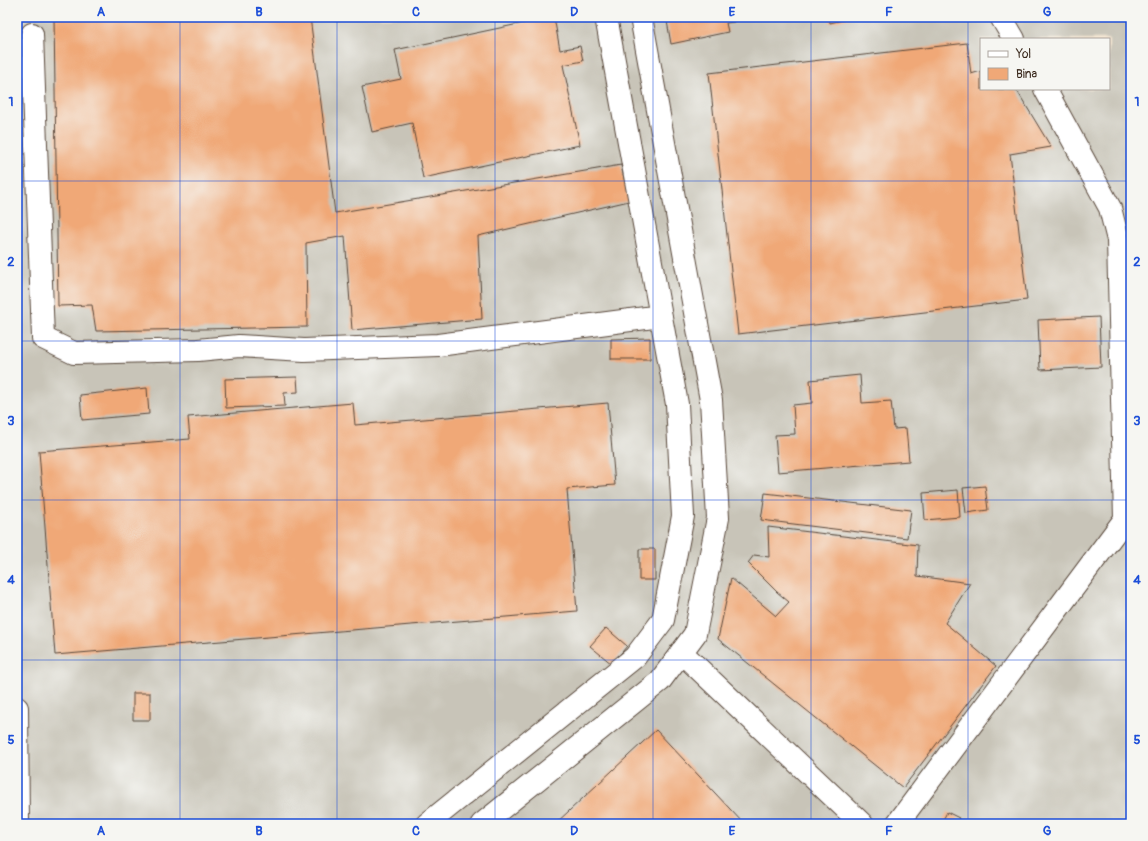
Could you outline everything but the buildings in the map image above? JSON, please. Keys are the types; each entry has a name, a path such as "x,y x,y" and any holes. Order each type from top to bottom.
{"street":[{"path":"427,824 635,657 662,620 683,516 677,404 606,17"},
{"path":"482,824 660,681 695,634 718,518 712,400 641,17"},
{"path":"1001,17 1013,38"},
{"path":"32,34 44,338 74,353 198,350 239,346 304,350 438,346 661,316"},
{"path":"897,824 1125,519 1118,240 1110,208 1046,90"},
{"path":"681,652 862,824"},
{"path":"17,708 18,824"}],"shaded area":[{"path":"17,17 1131,17 1131,824 17,824"}]}
